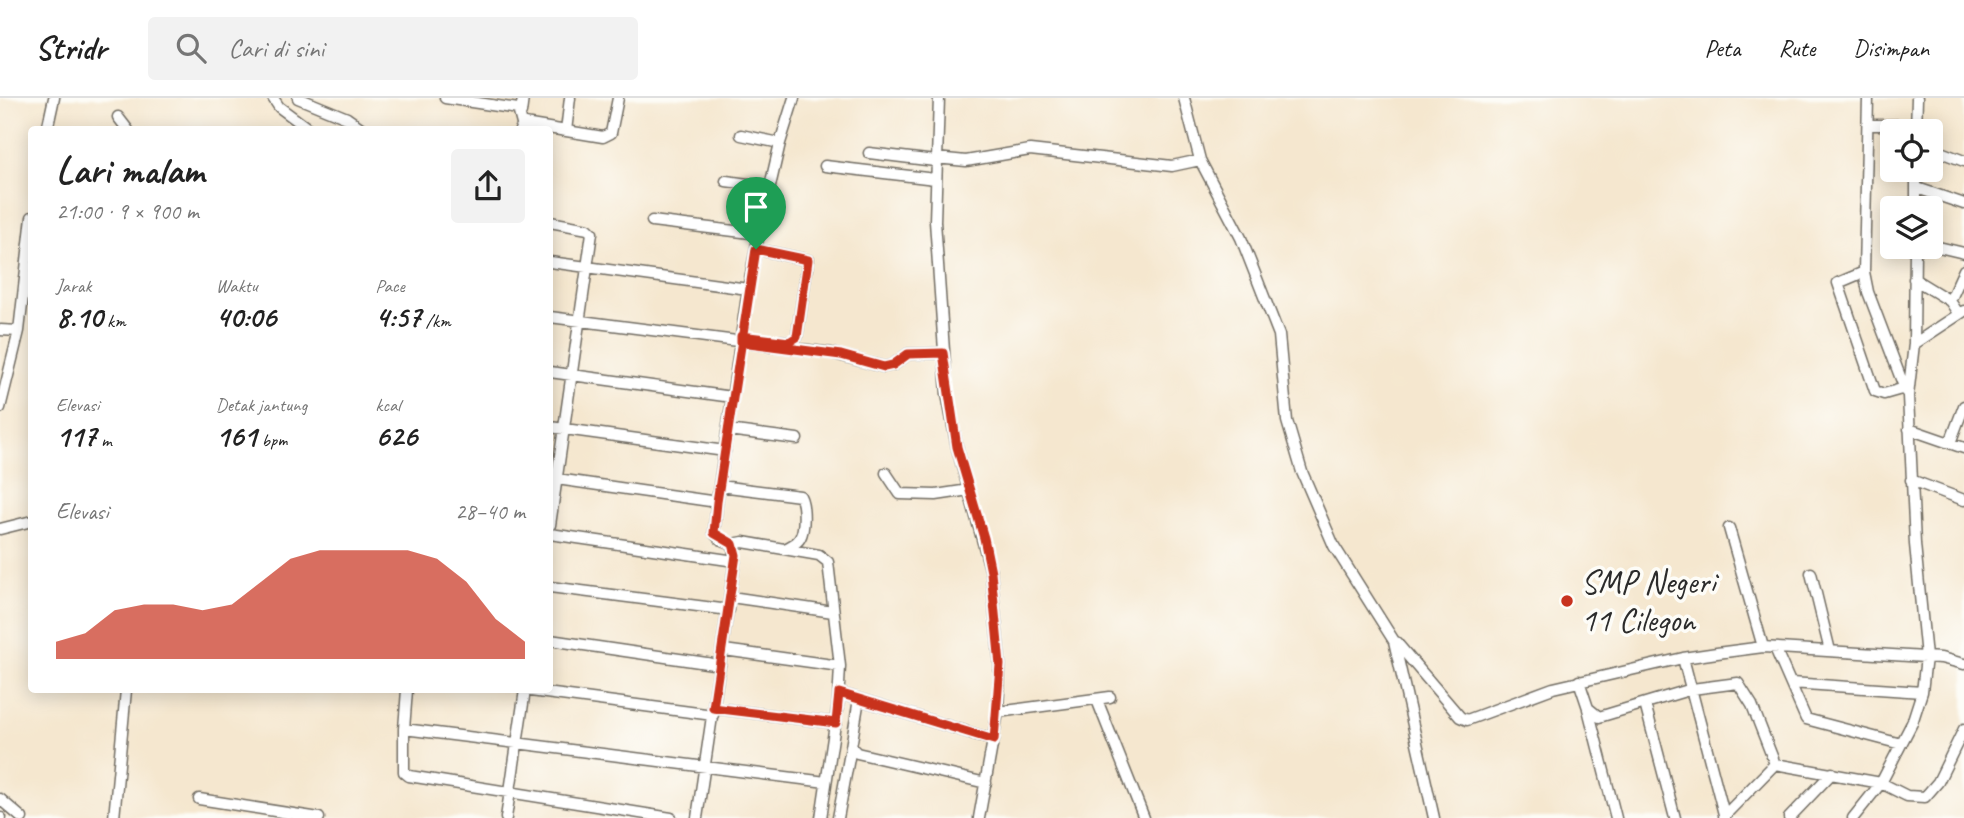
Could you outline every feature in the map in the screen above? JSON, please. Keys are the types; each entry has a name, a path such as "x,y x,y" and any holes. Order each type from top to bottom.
{"street":[{"path":"48,126 54,98"},
{"path":"273,98 279,107 305,126"},
{"path":"298,98 347,118 358,126"},
{"path":"445,98 518,109 521,122"},
{"path":"521,122 523,98"},
{"path":"566,131 570,98"},
{"path":"553,128 608,136 618,98"},
{"path":"794,98 780,143 748,289 714,533 733,544 748,543 827,559 840,666 836,723 821,816 837,818 859,699"},
{"path":"939,98 935,179 943,353 957,447 991,572 1000,665 998,712 979,818"},
{"path":"1184,98 1200,160 1241,238 1273,313 1282,352 1292,444 1320,517 1334,546 1394,640 1465,719 1476,719 1541,691 1579,681 1683,657 1763,647 1926,657 1964,664"},
{"path":"1868,98 1864,272 1868,292 1906,392"},
{"path":"1916,119 1917,98"},
{"path":"118,117 125,126"},
{"path":"521,122 541,126"},
{"path":"1868,125 1880,126"},
{"path":"741,135 780,143"},
{"path":"869,153 935,159 984,159 1030,150 1172,166 1200,160"},
{"path":"1943,153 1964,161"},
{"path":"825,166 935,179"},
{"path":"726,181 770,187"},
{"path":"1917,182 1917,196"},
{"path":"1917,188 1964,204"},
{"path":"652,221 759,234"},
{"path":"553,223 588,229 592,233 564,429 554,479 717,502"},
{"path":"1943,248 1964,253"},
{"path":"741,339 789,342 797,337 808,260 756,249"},
{"path":"0,408 19,331 28,253"},
{"path":"1853,818 1881,783 1901,744 1922,692 1926,657 1906,392 1914,344 1914,259"},
{"path":"553,262 748,289"},
{"path":"1950,301 1964,270"},
{"path":"1864,272 1838,283 1849,322 1875,391 1884,394 1906,392"},
{"path":"1914,279 1950,301 1961,312 1914,344"},
{"path":"553,317 741,339 841,355 884,367 893,365 908,354 943,353"},
{"path":"0,330 19,331"},
{"path":"553,372 732,397"},
{"path":"1950,443 1964,406"},
{"path":"553,427 725,451"},
{"path":"1909,429 1964,448"},
{"path":"728,430 797,439"},
{"path":"886,473 900,494 936,495 970,490"},
{"path":"1911,480 1964,500"},
{"path":"720,486 800,496 804,504 802,535 799,541 785,549"},
{"path":"0,528 28,522"},
{"path":"1729,528 1763,647"},
{"path":"553,534 736,561"},
{"path":"697,818 736,561 733,544"},
{"path":"1811,573 1829,651"},
{"path":"553,587 729,610"},
{"path":"731,597 833,612"},
{"path":"553,640 720,665"},
{"path":"1394,640 1433,818"},
{"path":"1775,648 1804,716 1810,722 1901,744"},
{"path":"724,650 840,666"},
{"path":"1683,657 1725,817"},
{"path":"1579,681 1616,818"},
{"path":"1588,708 1599,718 1692,689 1732,682 1740,684 1775,764"},
{"path":"1791,683 1922,692"},
{"path":"114,818 126,693"},
{"path":"407,693 404,772 409,776 510,795 671,818"},
{"path":"506,818 524,693"},
{"path":"550,693 836,723"},
{"path":"839,693 994,740"},
{"path":"998,712 1110,697"},
{"path":"1097,700 1144,818"},
{"path":"1645,704 1675,818"},
{"path":"404,729 826,782"},
{"path":"1775,764 1881,783 1907,796 1925,797 1938,782 1964,729"},
{"path":"851,747 857,753 986,783"},
{"path":"1725,817 1775,764"},
{"path":"1790,818 1832,773"},
{"path":"0,799 22,818"},
{"path":"200,799 319,818"}],"place":[{"name":"SMP Negeri 11 Cilegon","path":"1567,601"}],"route":[{"path":"756,249 748,289 725,451 717,502 714,533 720,539 733,544 736,561 713,708 836,723 839,693 994,740 1000,665 991,572 984,538 957,447 943,353 908,354 901,356 893,365 884,367 831,353 741,342 741,336 789,342 794,342 797,337 808,260 756,249"}]}
